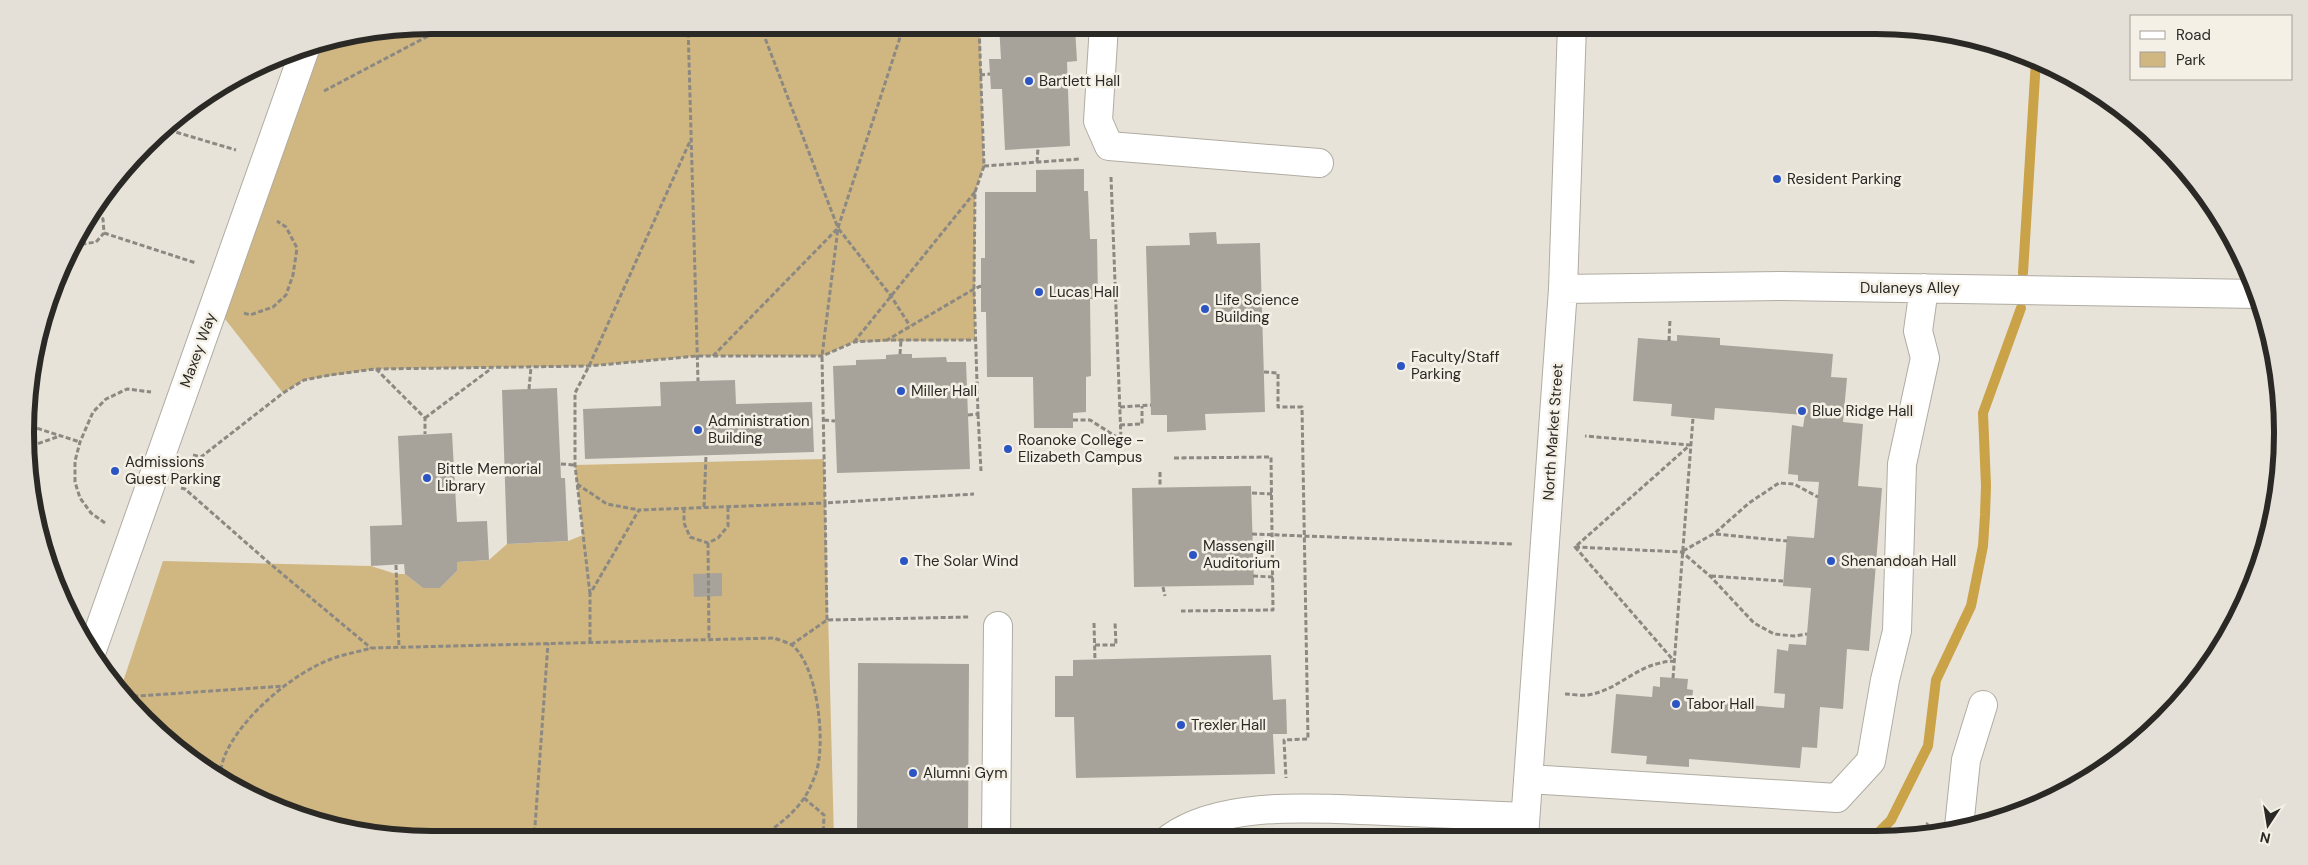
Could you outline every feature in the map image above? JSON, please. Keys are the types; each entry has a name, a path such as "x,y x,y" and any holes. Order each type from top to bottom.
{"street":[{"path":"1103,34 1098,121 1110,146 1319,163"},
{"name":"North Market Street","path":"1524,827 1563,289 1572,34"},
{"name":"Maxey Way","path":"94,643 303,56"},
{"name":"Dulaneys Alley","path":"1563,289 1782,286 2249,294"},
{"path":"1528,779 1837,798 1872,761 1885,680 1897,631 1902,464 1925,358 1918,331 1924,288"},
{"path":"996,831 998,626"},
{"path":"1959,823 1966,760 1983,704"},
{"path":"1180,831 1185,827 1233,814 1287,808 1524,827"}],"path":[{"path":"287,100 324,91 428,34"},
{"path":"688,34 698,381"},
{"path":"763,34 838,228 890,296 910,326"},
{"path":"828,620 822,356 838,228 901,34"},
{"path":"979,34 984,166 975,192 974,289 981,471"},
{"path":"980,74 990,74"},
{"path":"172,131 266,159"},
{"path":"590,642 590,594 575,465 575,393 589,366 691,139"},
{"path":"1073,420 1090,420 1121,439 1110,146"},
{"path":"1037,162 1038,148"},
{"path":"984,166 1058,160"},
{"path":"854,342 975,192"},
{"path":"82,243 96,242 104,233 103,219 98,215"},
{"path":"237,312 250,314 273,307 286,295 293,275 297,248 286,227 272,217"},
{"path":"713,356 838,228"},
{"path":"104,233 226,273"},
{"path":"887,340 981,286"},
{"path":"900,354 901,340"},
{"path":"162,450 201,457 304,380 375,369 589,366 697,356 822,356 854,342 975,340"},
{"path":"425,418 493,367"},
{"path":"529,389 531,367"},
{"path":"375,369 425,418 425,434"},
{"path":"1264,372 1278,373 1278,407 1302,407 1308,739 1284,740 1287,808"},
{"path":"132,535 110,526 91,513 80,498 75,482 75,461 80,442 94,412 106,399 127,389 155,392 180,401"},
{"path":"1120,425 1142,424 1142,406"},
{"path":"1120,407 1151,406"},
{"path":"968,415 978,414"},
{"path":"1673,678 1693,418"},
{"path":"824,420 835,421"},
{"path":"34,427 80,442"},
{"path":"1553,433 1690,445"},
{"path":"34,445 60,436"},
{"path":"1575,547 1690,445"},
{"path":"704,507 706,455"},
{"path":"1174,458 1271,457 1274,610 1182,611"},
{"path":"561,464 575,465"},
{"path":"1160,472 1160,487"},
{"path":"1545,546 1682,552 1716,534 1749,503 1779,482 1794,484 1818,497"},
{"path":"151,483 185,489 268,562 372,648"},
{"path":"577,484 606,504 639,510 825,503 974,494"},
{"path":"1252,493 1272,494"},
{"path":"684,508 684,523 690,537 708,543 718,538 728,526 728,507"},
{"path":"590,594 639,510"},
{"path":"1252,534 1505,544"},
{"path":"1716,534 1787,541"},
{"path":"708,543 710,639"},
{"path":"1575,547 1674,660"},
{"path":"1682,552 1710,576 1754,623 1774,634 1794,636 1807,634"},
{"path":"396,564 399,648"},
{"path":"1253,576 1273,577"},
{"path":"1710,576 1783,581"},
{"path":"1163,587 1165,596"},
{"path":"791,645 828,620 972,617"},
{"path":"1094,645 1116,644 1115,622"},
{"path":"1094,623 1095,660"},
{"path":"221,770 225,755 239,732 264,703 296,677 331,659 372,648 774,638 791,645 805,662 813,689 820,741 816,772 804,798 790,815 771,831"},
{"path":"535,831 548,643"},
{"path":"1534,691 1588,695 1606,689 1639,669 1657,662 1674,660"},
{"path":"133,695 286,686"},
{"path":"804,798 824,815 823,831"}],"green space":[{"path":"432,34 980,34 984,166 975,192 975,340 854,342 822,356 697,356 589,366 375,369 304,380 283,393 214,305 304,55 355,41 380,37"},
{"path":"824,459 834,831 432,831 380,828 355,824 329,818 280,801 233,778 190,749 170,732 123,683 163,561 371,566 396,574 405,574 423,588 440,588 457,571 457,562 489,560 507,544 568,541 583,535 575,465"}],"building":[{"name":"Bartlett Hall","path":"1000,34 1075,34 1077,61 1067,62 1070,146 1005,150 1002,89 991,89 989,59 1001,59"},
{"name":"Lucas Hall","path":"1084,169 1084,191 1088,191 1090,239 1097,239 1098,299 1090,299 1091,376 1086,377 1086,412 1073,413 1073,428 1034,428 1033,377 987,377 986,312 981,312 981,258 985,258 985,192 1036,192 1036,170"},
{"name":"Life Science Building","path":"1216,232 1217,244 1260,243 1265,412 1205,414 1206,430 1167,432 1167,415 1151,415 1146,246 1190,245 1189,233"},
{"path":"1677,335 1720,338 1720,345 1833,354 1831,377 1847,378 1843,422 1863,424 1858,486 1882,488 1869,651 1847,649 1843,709 1820,707 1817,748 1802,747 1800,768 1689,759 1689,767 1646,764 1647,756 1611,753 1616,694 1652,697 1653,686 1660,687 1660,677 1688,679 1687,689 1693,690 1692,700 1784,708 1785,694 1774,693 1777,649 1788,651 1789,644 1806,645 1811,588 1783,586 1787,536 1814,538 1819,482 1798,481 1798,475 1788,474 1792,425 1803,427 1805,415 1715,408 1714,420 1671,416 1672,404 1633,401 1638,338 1677,341"},
{"name":"Miller Hall","path":"912,354 912,358 946,357 947,362 966,362 970,469 837,473 833,366 856,365 856,360 886,359 886,355"},
{"name":"Administration Building","path":"735,380 736,404 812,402 814,452 585,459 583,409 661,406 660,382"},
{"path":"557,388 561,478 565,478 568,541 507,544 502,390"},
{"name":"Bittle Memorial Library","path":"452,433 457,522 487,521 489,560 457,562 457,571 440,588 423,588 405,574 404,564 371,566 370,526 402,525 398,436"},
{"name":"Massengill Auditorium","path":"1251,486 1254,585 1134,587 1132,488"},
{"path":"722,573 722,596 694,597 693,574"},
{"name":"Trexler Hall","path":"1271,655 1273,700 1286,699 1287,734 1273,734 1275,774 1076,778 1074,717 1055,717 1055,676 1073,676 1073,660"},
{"name":"Alumni Gym","path":"858,663 969,664 968,831 857,831"}],"waterway":[{"path":"2023,273 2036,67"},
{"path":"1880,831 1891,820 1928,746 1936,680 1971,606 1983,546 1985,515 1986,486 1983,413 2021,308"}],"place":[{"name":"Bartlett Hall","path":"1029,81"},
{"name":"Resident Parking","path":"1777,179"},
{"name":"Lucas Hall","path":"1039,292"},
{"name":"Life Science Building","path":"1205,309"},
{"name":"Faculty/Staff Parking","path":"1401,366"},
{"name":"Miller Hall","path":"901,391"},
{"name":"Blue Ridge Hall","path":"1802,411"},
{"name":"Administration Building","path":"698,430"},
{"name":"Roanoke College - Elizabeth Campus","path":"1008,449"},
{"name":"Admissions Guest Parking","path":"115,471"},
{"name":"Bittle Memorial Library","path":"427,478"},
{"name":"Massengill Auditorium","path":"1193,555"},
{"name":"The Solar Wind","path":"904,561"},
{"name":"Shenandoah Hall","path":"1831,561"},
{"name":"Tabor Hall","path":"1676,704"},
{"name":"Trexler Hall","path":"1181,725"},
{"name":"Alumni Gym","path":"913,773"}]}
